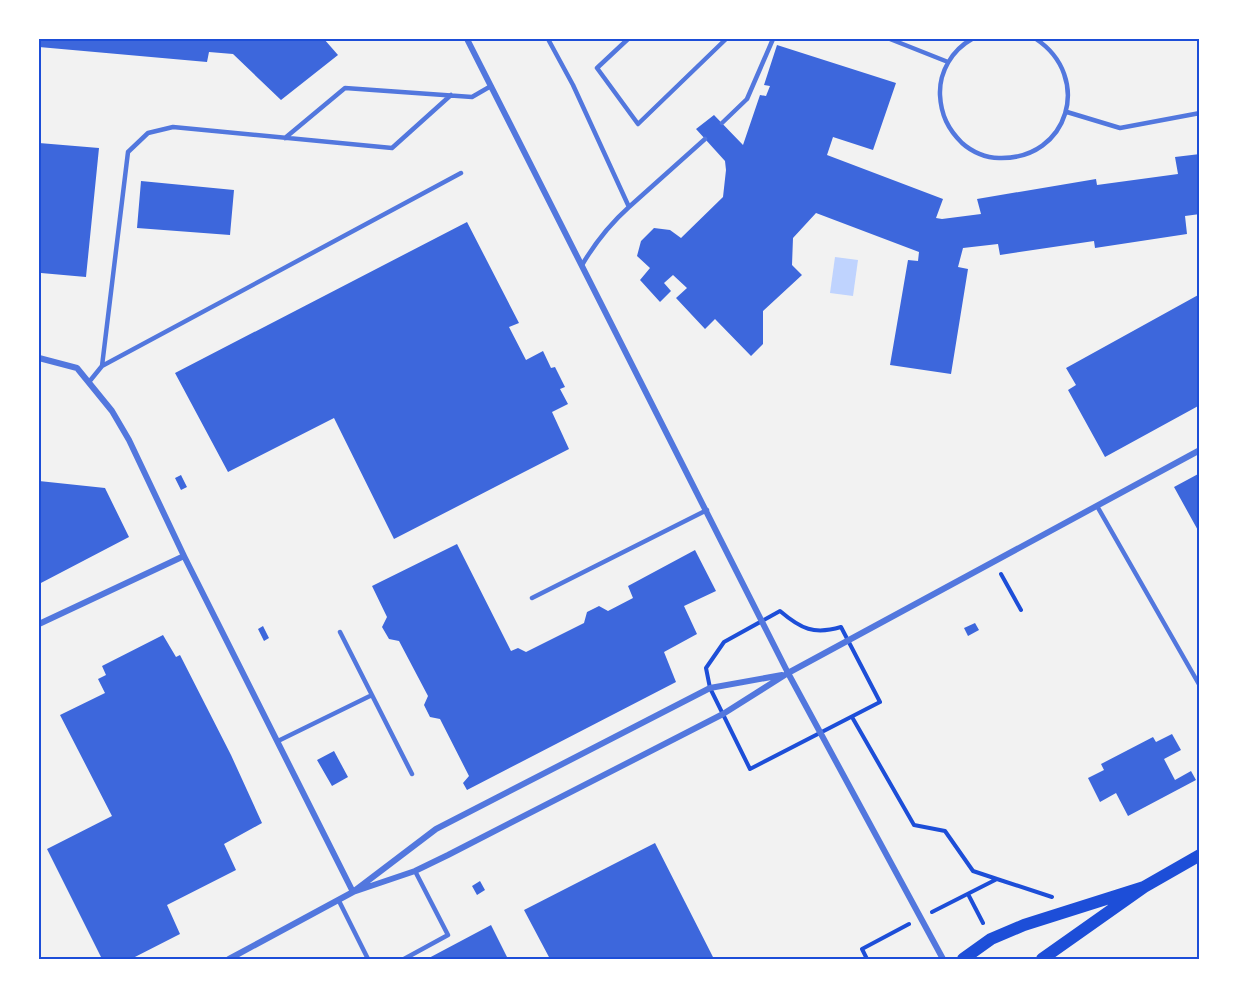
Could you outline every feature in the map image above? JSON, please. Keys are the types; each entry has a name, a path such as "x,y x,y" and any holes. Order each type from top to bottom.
{"main road":[{"path":"1042,959 1144,887 1200,855"},
{"path":"963,959 991,939 1144,887"}],"street":[{"path":"467,39 788,673 943,959"},
{"path":"39,358 77,368 112,411 129,440 184,556 353,892"},
{"path":"353,892 415,871 723,714 788,673 1200,450"},
{"path":"39,624 184,556"},
{"path":"229,959 339,901 436,829 710,688 788,673"}],"lane":[{"path":"548,39 573,85 629,207"},
{"path":"628,39 597,68 638,124 726,39"},
{"path":"722,123 747,99 773,39"},
{"path":"890,39 948,62"},
{"path":"972,39 963,44 948,62 940,85 940,109 950,131 968,148 990,158 1014,159 1037,150 1055,134 1066,112 1069,89 1063,67 1049,48 1036,39"},
{"path":"285,138 345,88 472,97 491,86"},
{"path":"102,366 128,153 148,133 173,127 392,148 451,95"},
{"path":"1066,112 1120,128 1200,113"},
{"path":"582,265 616,219 705,139"},
{"path":"89,382 102,366 461,172"},
{"path":"1097,506 1200,686"},
{"path":"532,598 707,510"},
{"path":"340,632 412,774"},
{"path":"278,741 372,695"},
{"path":"404,959 448,935 415,871"},
{"path":"339,901 368,959"}],"path":[{"path":"994,562 1021,610"},
{"path":"852,717 914,825 945,831 973,871 1060,899"},
{"path":"867,959 861,949 997,879"}],"water":[{"path":"835,257 858,260 853,296 830,293"}],"building":[{"path":"39,39 324,39 338,55 281,100 233,54 209,52 207,62 39,47"},
{"path":"777,45 896,83 873,150 833,137 827,155 943,199 936,218 981,214 977,199 1096,179 1097,185 1178,174 1175,157 1200,154 1200,214 1185,216 1187,234 1095,248 1094,241 1000,255 998,244 963,248 958,267 968,269 951,374 890,365 908,260 918,261 919,252 816,213 793,238 792,265 802,275 763,311 763,344 751,356 715,319 705,329 676,298 687,288 673,275 664,283 671,291 660,302 640,280 650,268 637,256 641,241 654,228 670,230 681,238 723,197 725,161 696,129 714,115 743,145 760,95 766,96 770,86 764,85"},
{"path":"39,143 99,148 86,277 41,273 39,277"},
{"path":"141,181 234,190 230,235 137,228"},
{"path":"467,222 519,323 509,327 526,360 543,351 551,368 555,367 565,387 560,389 568,404 552,412 569,449 394,539 334,418 228,472 175,373"},
{"path":"1200,294 1200,405 1105,457 1068,390 1076,385 1066,368"},
{"path":"1200,473 1200,534 1174,487"},
{"path":"181,475 187,487 181,490 175,478"},
{"path":"39,481 105,488 129,537 39,584"},
{"path":"457,544 511,651 518,648 526,652 584,623 587,612 599,606 608,611 633,598 628,586 695,550 716,591 684,606 697,634 664,652 676,682 467,790 463,783 469,776 440,719 430,717 424,705 428,696 399,641 389,639 382,627 387,617 372,586"},
{"path":"975,623 979,630 968,636 964,628"},
{"path":"263,626 269,638 264,641 258,629"},
{"path":"163,635 176,657 180,655 231,755 262,823 224,844 236,870 167,905 180,934 131,959 102,959 47,849 112,816 60,715 105,693 98,679 106,675 102,666"},
{"path":"1172,734 1181,750 1164,759 1175,780 1191,771 1196,780 1128,816 1116,793 1100,802 1088,778 1104,770 1101,764 1153,737 1156,742"},
{"path":"334,751 348,777 332,786 317,760"},
{"path":"655,843 714,959 550,959 524,910"},
{"path":"480,881 485,890 477,895 472,886"},
{"path":"491,925 508,959 427,959"}]}
